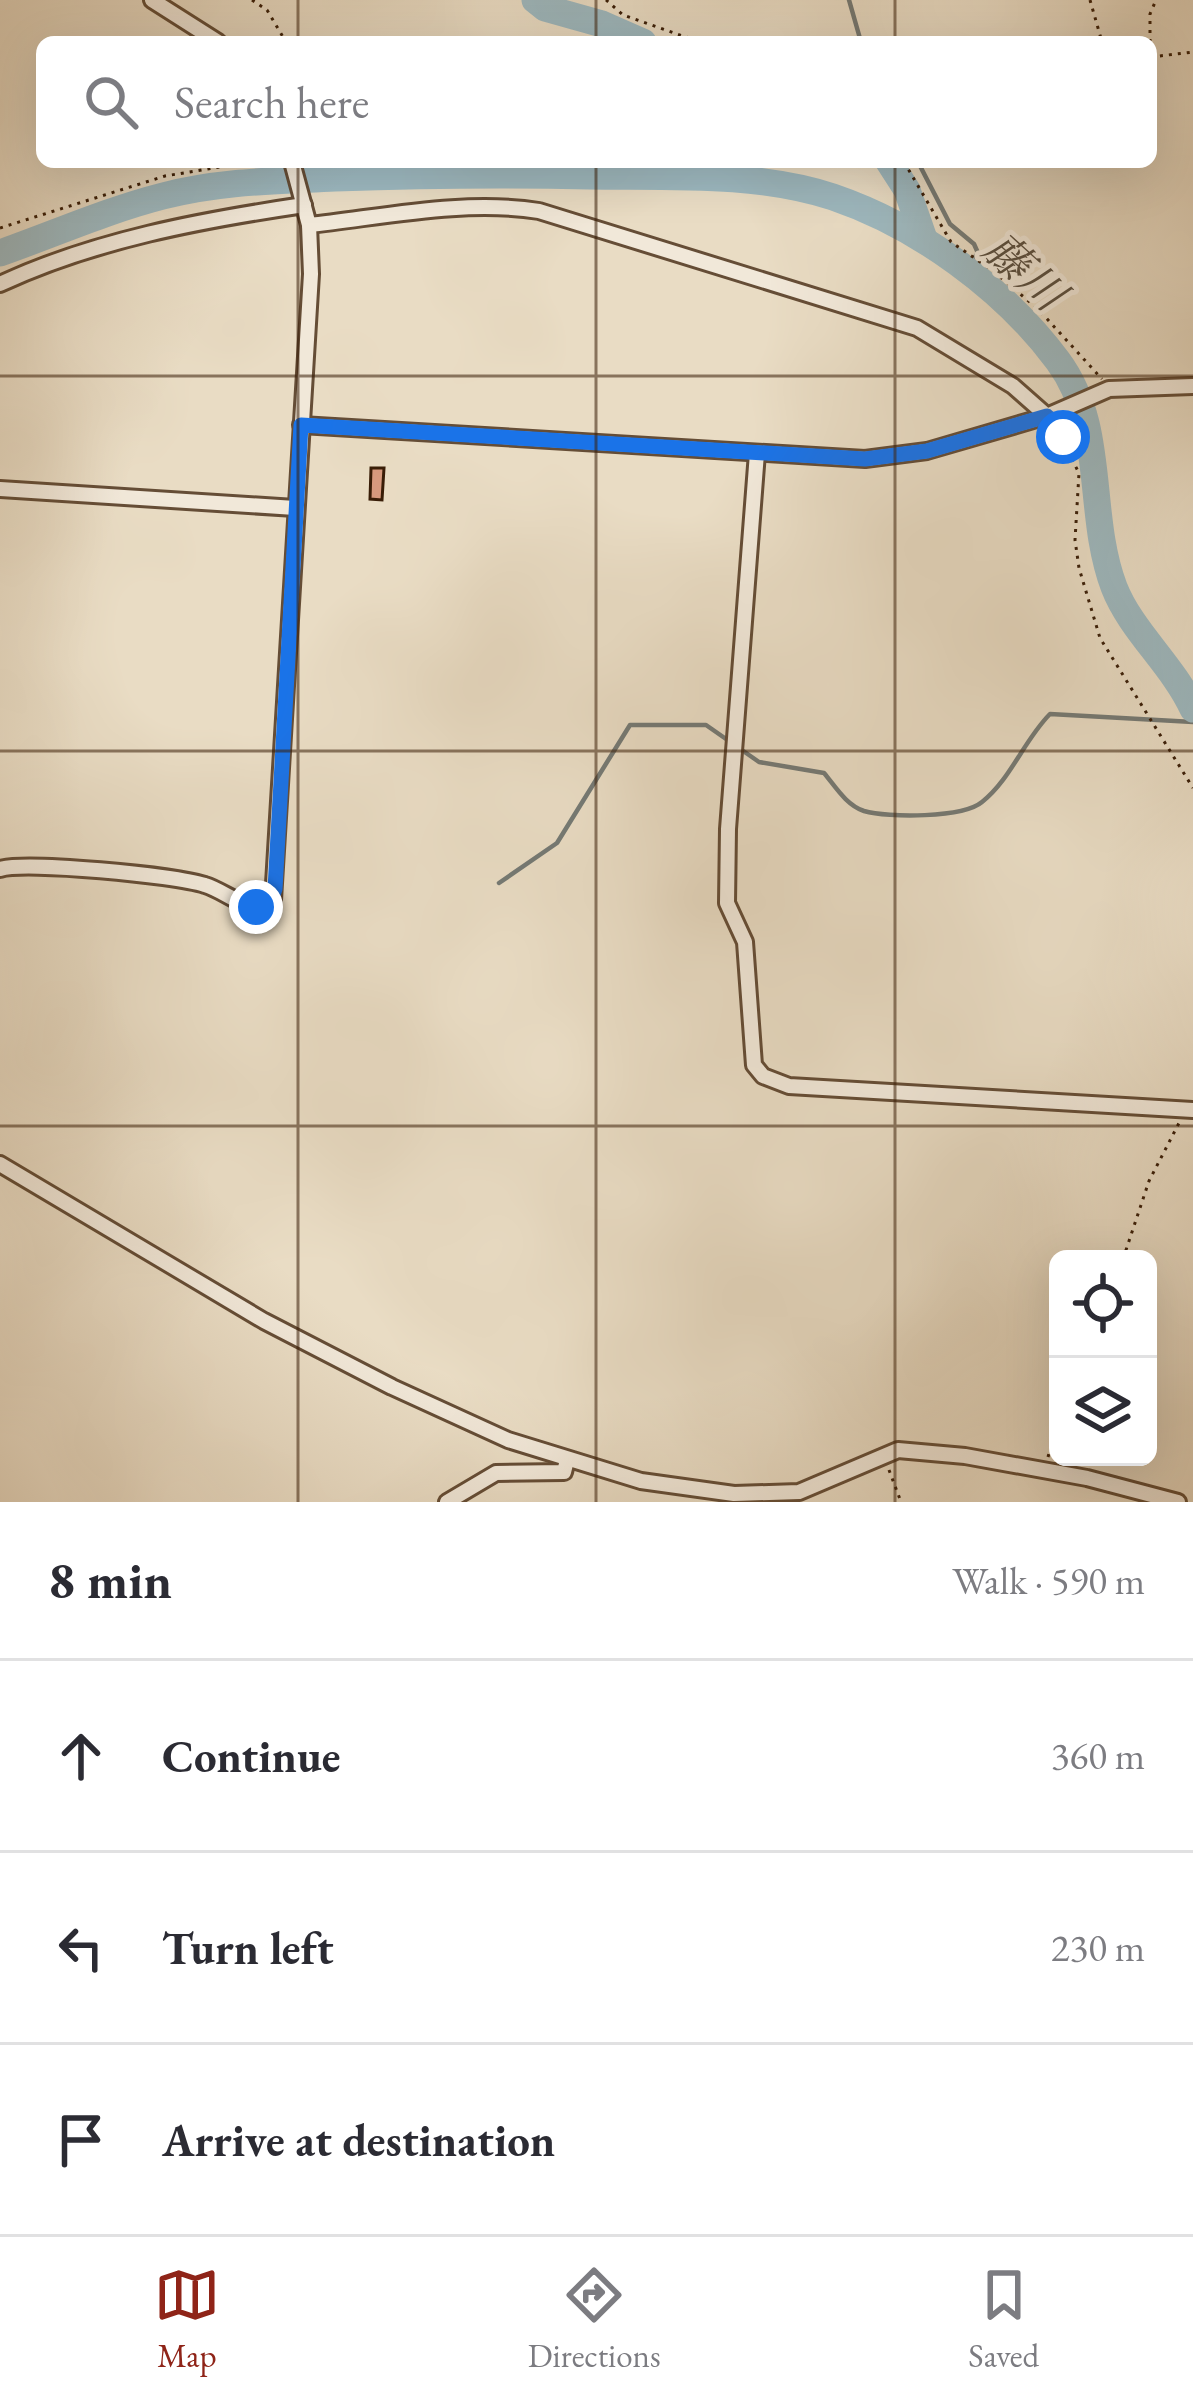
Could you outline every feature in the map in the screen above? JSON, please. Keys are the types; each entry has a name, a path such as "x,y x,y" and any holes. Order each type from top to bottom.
{"street":[{"path":"152,0 209,36"},
{"path":"0,869 66,869 164,878 205,885 251,906 270,904 275,889 311,274 309,225 294,168"},
{"path":"0,284 37,266 125,241 304,201"},
{"path":"309,225 443,211 539,211 917,328 1013,386 1047,416"},
{"path":"301,425 878,459 927,451 1047,416 1105,392 1193,386"},
{"path":"757,453 728,829 727,904 745,942 754,1065 763,1076 789,1086 1189,1110"},
{"path":"0,489 295,508"},
{"path":"0,1164 282,1330 392,1387 567,1460 641,1481 734,1494 799,1492 898,1450 1044,1470 1178,1502"},
{"path":"447,1502 496,1473 564,1472 567,1460"}],"path":[{"path":"253,0 267,10 282,36"},
{"path":"599,0 623,15 683,36"},
{"path":"1090,0 1100,36"},
{"path":"1151,36 1150,14 1156,0"},
{"path":"1157,56 1193,52"},
{"path":"0,228 165,176 214,168"},
{"path":"908,168 951,242 1038,309 1105,392"},
{"path":"1047,416 1063,437 1078,473 1075,540 1100,638 1193,788"},
{"path":"1126,1250 1149,1181 1189,1110"},
{"path":"1044,1470 1049,1452"},
{"path":"885,1454 902,1502"}],"building":[{"path":"371,468 384,468 382,500 370,499"}],"waterway":[{"path":"535,0 545,8 629,36"},
{"path":"849,0 859,36"},
{"path":"893,168 907,190 923,236"},
{"path":"921,168 950,224 978,253 964,271"},
{"name":"藤川","path":"0,253 142,202 249,182 681,176 774,183 865,209 927,242 985,285 1058,361 1073,387 1090,442 1100,530 1114,587 1193,709"},
{"path":"499,883 557,843 630,725 706,725 759,762 824,773 841,795 864,811 907,815 943,814 982,802 1050,714 1193,722"}],"route":[{"path":"256,907 270,904 275,889 301,425 865,459 927,451 1047,416 1063,437"}]}
